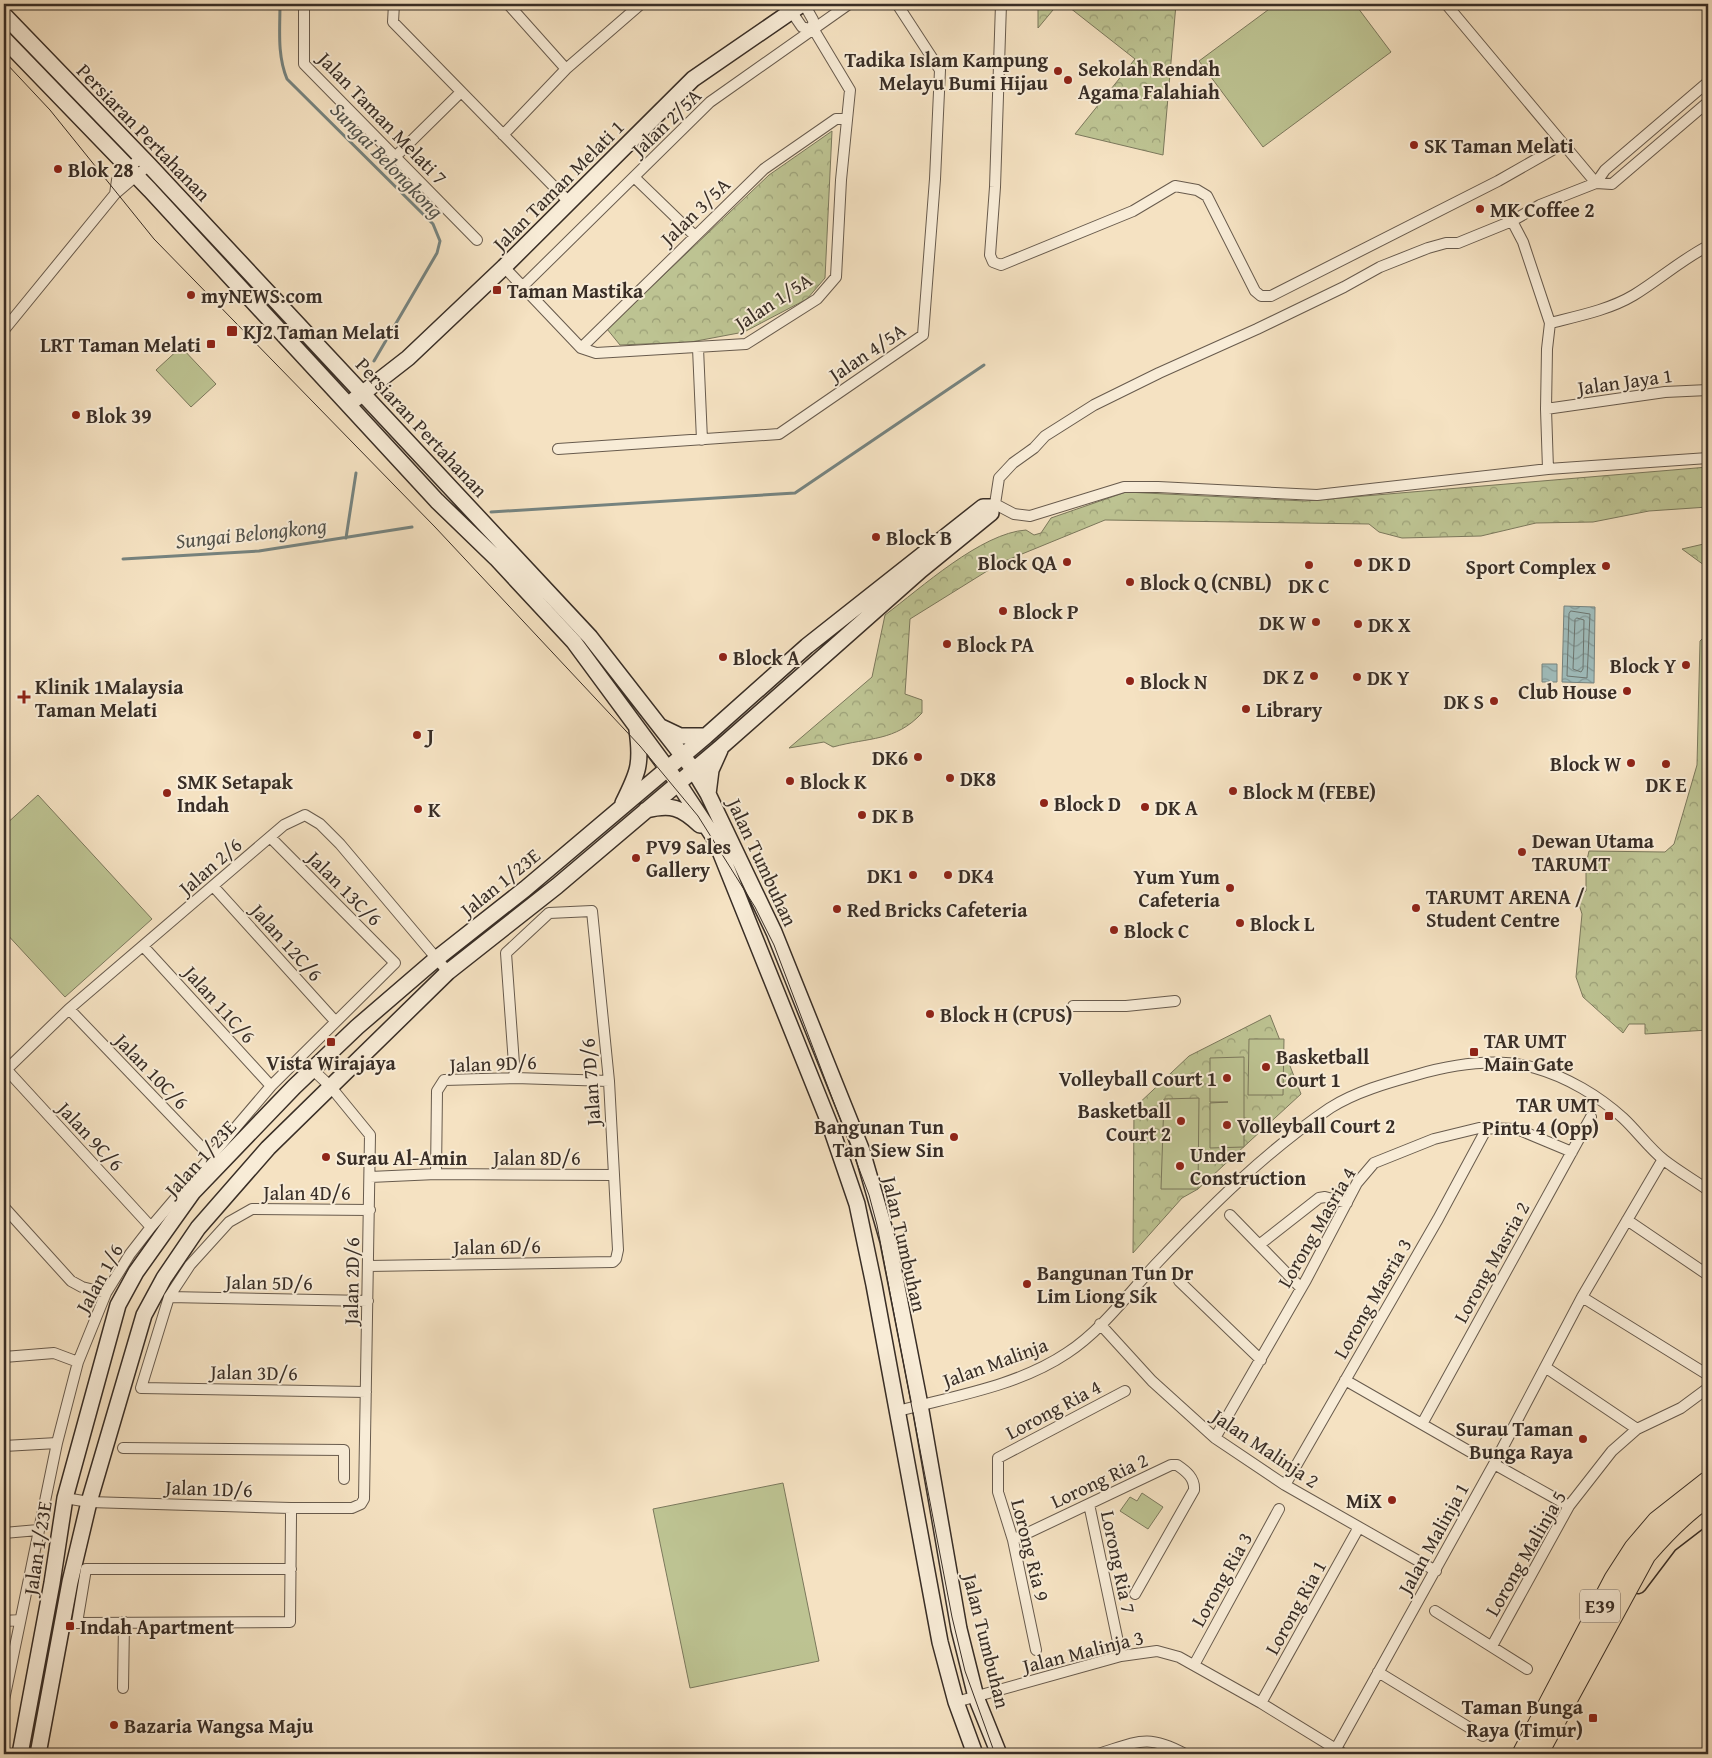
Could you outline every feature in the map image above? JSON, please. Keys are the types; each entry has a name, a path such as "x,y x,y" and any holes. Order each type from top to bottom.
{"highway":[{"name":"E39","path":"1522,1754 1614,1579 1634,1548 1657,1521 1708,1481"},
{"name":"E39","path":"1538,1754 1646,1555 1666,1531 1692,1507 1708,1497"}],"main road":[{"name":"Jalan Taman Melati 1","path":"349,404 408,358 504,267 693,79 799,6"},
{"name":"Persiaran Pertahanan","path":"4,15 145,161 590,637 693,769"},
{"name":"Persiaran Pertahanan","path":"4,39 133,172 437,501 496,558 574,642 678,783"},
{"path":"343,373 361,378 381,378 376,390 376,409"},
{"name":"Jalan 1/23E","path":"20,1754 65,1498 118,1305 126,1289 193,1192 312,1069 357,1027 436,959 525,889 620,809 807,646 983,507 993,506 991,513 921,570 721,747 557,886 448,972 330,1086 214,1208 164,1278 144,1315 89,1502 70,1582 38,1754"},
{"path":"658,726 680,736 706,736"},
{"path":"620,809 639,769 641,754 637,729"},
{"path":"708,794 711,770 721,747"},
{"name":"Jalan Tumbuhan","path":"693,769 708,794 774,932 862,1151 888,1241 920,1405 959,1629 976,1697 998,1753"},
{"name":"Jalan Tumbuhan","path":"678,783 715,839 830,1125 857,1204 898,1411 940,1642 956,1702 975,1754"},
{"path":"645,810 662,807 680,810 715,839"},
{"path":"889,1367 897,1382 902,1385 908,1384 911,1379 912,1364"},
{"path":"904,1444 908,1431 915,1429 926,1440"},
{"path":"1516,1754 1633,1545 1658,1512 1671,1500 1708,1474"},
{"path":"1671,1500 1667,1508 1668,1520 1678,1527 1691,1526"},
{"path":"1544,1754 1623,1608 1654,1561 1669,1544 1708,1514"},
{"path":"952,1686 961,1690 965,1688 968,1683 968,1664"},
{"path":"981,1754 984,1748 998,1753"}],"street":[{"name":"Jalan Taman Melati 7","path":"304,4 304,64 477,240"},
{"path":"394,4 394,22 569,202"},
{"path":"508,4 566,69"},
{"path":"504,135 566,69 641,4"},
{"name":"Jalan 2/5A","path":"523,286 710,102 849,4"},
{"name":"Jalan 4/5A","path":"558,449 779,434 923,335 935,179 940,70 896,4"},
{"path":"1001,4 995,187 990,255 993,262 1002,265 1133,211 1175,186 1186,186 1207,196 1255,291 1261,296 1271,296 1498,181 1563,144"},
{"path":"1446,4 1596,182"},
{"name":"Jalan 1/5A","path":"799,6 802,28 814,30"},
{"name":"Jalan 1/5A","path":"581,348 596,353 746,344 817,299 836,277 850,90 814,30 813,20 799,6"},
{"path":"1596,182 1605,170 1708,82"},
{"path":"395,157 461,92"},
{"path":"1708,102 1612,184 1596,182 1540,205 1512,221 1458,244 1446,243 1428,248 1380,267 1344,287 1257,329 1158,373 1094,405 1045,436 1034,448 1013,463 1000,478 993,506 1014,514 1030,516 1124,487 1317,494 1384,489 1431,481 1478,478 1548,469 1708,458"},
{"name":"Jalan 3/5A","path":"581,348 764,169 836,119 847,119"},
{"path":"4,330 133,172 145,161"},
{"path":"634,177 695,236"},
{"path":"1512,221 1523,242 1550,323 1547,349 1546,410 1548,469"},
{"path":"1550,323 1616,304 1634,295 1684,259 1708,246"},
{"path":"504,267 581,348"},
{"path":"698,348 702,440"},
{"name":"Jalan Jaya 1","path":"1546,410 1665,392 1708,390"},
{"name":"Jalan 2/6","path":"5,1070 69,1009 270,837 296,818 305,815 313,818 340,844 448,972"},
{"name":"Jalan 13C/6","path":"270,837 395,963"},
{"name":"Jalan 12C/6","path":"214,886 335,1020"},
{"name":"Jalan 7D/6","path":"516,1078 506,952 549,913 592,911 609,1081 618,1250"},
{"name":"Jalan 11C/6","path":"143,946 271,1086"},
{"name":"Jalan 1/6","path":"4,1700 57,1444 78,1362 106,1293 130,1254 151,1227 271,1086 335,1020 395,963"},
{"path":"1073,1006 1126,1006 1175,1001"},
{"name":"Jalan 10C/6","path":"69,1009 210,1156"},
{"name":"Jalan Malinja","path":"898,1411 960,1396 1024,1374 1066,1354 1100,1324 1205,1213 1250,1170 1328,1110 1390,1082 1439,1068 1478,1062 1534,1067 1572,1082 1607,1104 1663,1159 1708,1190"},
{"name":"Jalan 2D/6","path":"312,1069 330,1086 370,1135 366,1495 361,1504 352,1508"},
{"name":"Jalan 9C/6","path":"5,1070 151,1227"},
{"name":"Jalan 9D/6","path":"436,1174 437,1090 440,1083 448,1079 516,1078 609,1081"},
{"name":"Lorong Masria 2","path":"1422,1424 1591,1117"},
{"name":"Lorong Masria 4","path":"1215,1438 1261,1360 1357,1183 1374,1163 1434,1139 1479,1128 1517,1129 1572,1152"},
{"name":"Lorong Masria 3","path":"1285,1485 1487,1128"},
{"name":"Jalan Malinja 1","path":"1337,1753 1378,1672 1436,1571 1582,1297 1663,1159"},
{"name":"Jalan 8D/6","path":"370,1177 436,1174 613,1175"},
{"path":"1259,1245 1319,1198 1325,1197 1347,1203"},
{"path":"4,1207 71,1280 82,1287 106,1293"},
{"name":"Jalan 4D/6","path":"141,1388 170,1297 190,1265 228,1222 252,1209 370,1210"},
{"path":"1230,1215 1301,1288"},
{"path":"1627,1220 1708,1276"},
{"name":"Jalan 6D/6","path":"368,1266 613,1262 618,1250"},
{"path":"1179,1281 1261,1360"},
{"name":"Jalan 5D/6","path":"170,1297 368,1301"},
{"path":"1582,1297 1708,1374"},
{"name":"Jalan Malinja 2","path":"1100,1324 1152,1381 1215,1438 1285,1485 1436,1571"},
{"path":"4,1357 54,1353 78,1362"},
{"path":"1545,1367 1637,1428"},
{"path":"1345,1380 1474,1454"},
{"name":"Jalan 3D/6","path":"141,1388 366,1392"},
{"name":"Lorong Malinja 5","path":"1492,1646 1569,1506 1612,1451 1637,1428 1681,1408 1708,1388"},
{"name":"Lorong Ria 4","path":"998,1458 1125,1391"},
{"path":"4,1446 57,1444"},
{"path":"123,1448 344,1450 344,1479"},
{"name":"Lorong Ria 9","path":"998,1458 998,1492 1013,1540 1036,1650"},
{"path":"1494,1464 1569,1506"},
{"name":"Lorong Ria 2","path":"1013,1540 1172,1465 1178,1466 1195,1483 1194,1490 1135,1594"},
{"name":"Jalan 1D/6","path":"65,1498 89,1502 352,1508"},
{"name":"Lorong Ria 7","path":"1089,1504 1121,1656"},
{"path":"291,1508 291,1569 290,1622 77,1622 86,1569 291,1569"},
{"name":"Lorong Ria 3","path":"1194,1665 1279,1509"},
{"name":"Lorong Ria 1","path":"1261,1704 1359,1527"},
{"path":"4,1532 38,1530"},
{"path":"1435,1612 1527,1669"},
{"path":"4,1621 20,1620"},
{"path":"123,1688 124,1622"},
{"name":"Jalan Malinja 3","path":"956,1702 1121,1656 1146,1651 1162,1651 1194,1665 1261,1704 1337,1753"},
{"path":"1378,1672 1483,1736"},
{"path":"1098,1754 1151,1740 1167,1744 1185,1754"}],"green space":[{"path":"1038,4 1058,4 1038,28"},
{"path":"1065,4 1176,4 1163,155 1075,134 1135,59"},
{"path":"1276,4 1355,4 1391,52 1263,147 1199,61"},
{"path":"832,131 825,278 807,299 744,332 691,342 620,345 607,329 769,175"},
{"path":"181,347 216,384 191,407 156,370"},
{"path":"1708,467 1708,507 1649,511 1593,522 1536,523 1481,536 1402,538 1379,532 1369,524 1105,520 1000,563 910,619 905,694 922,700 922,713 912,722 902,729 881,737 833,747 824,742 789,748 872,677 885,615 934,577 971,551 1008,533 1026,530 1034,535 1041,533 1051,518 1126,492 1305,501"},
{"path":"1708,543 1708,568 1682,549"},
{"path":"1708,633 1708,1030 1645,1034 1645,1024 1629,1024 1623,1033 1583,997 1576,977 1582,914 1577,898 1586,891 1586,864 1589,851 1665,852 1674,844 1697,765 1700,641"},
{"path":"38,795 152,919 65,997 4,931 4,826"},
{"path":"1270,1015 1301,1094 1198,1189 1182,1198 1133,1253 1134,1108 1189,1056"},
{"name":"Basketball Court 1","path":"1249,1039 1284,1039 1283,1095 1248,1095"},
{"path":"1244,1057 1244,1147 1210,1148 1210,1103 1228,1102 1210,1102 1210,1058"},
{"path":"1199,1098 1198,1189 1161,1189 1164,1099"},
{"path":"783,1483 819,1661 690,1688 653,1509"},
{"path":"1142,1493 1163,1507 1148,1529 1120,1511 1130,1497 1137,1501"}],"water":[{"path":"1564,606 1595,607 1594,683 1562,682"},
{"path":"1542,664 1557,664 1557,682 1542,682"}],"waterway":[{"name":"Sungai Belongkong","path":"280,4 280,51 287,79 433,224 440,241 437,253 374,361"},
{"path":"491,512 795,493 984,365"},
{"name":"Sungai Belongkong","path":"346,538 356,473"},
{"name":"Sungai Belongkong","path":"123,559 259,551 412,527"}],"tram line":[{"path":"4,61 50,110 154,239 435,527 640,746 698,816 755,907 774,945 869,1195 877,1225 952,1617 965,1671 995,1754"}],"place":[{"name":"Tadika Islam Kampung Melayu Bumi Hijau","path":"1058,71"},
{"name":"Sekolah Rendah Agama Falahiah","path":"1068,80"},
{"name":"SK Taman Melati","path":"1414,145"},
{"name":"Blok 28","path":"58,169"},
{"name":"MK Coffee 2","path":"1480,209"},
{"name":"Taman Mastika","path":"497,290"},
{"name":"myNEWS.com","path":"191,295"},
{"name":"KJ2 Taman Melati","path":"232,331"},
{"name":"LRT Taman Melati","path":"211,344"},
{"name":"Blok 39","path":"76,415"},
{"name":"Block B","path":"876,537"},
{"name":"Block QA","path":"1067,562"},
{"name":"DK D","path":"1358,563"},
{"name":"DK C","path":"1309,565"},
{"name":"Sport Complex","path":"1606,566"},
{"name":"Block Q (CNBL)","path":"1130,582"},
{"name":"Block P","path":"1003,611"},
{"name":"DK W","path":"1316,622"},
{"name":"DK X","path":"1358,624"},
{"name":"Block PA","path":"947,644"},
{"name":"Block A","path":"723,657"},
{"name":"Block Y","path":"1686,665"},
{"name":"DK Z","path":"1314,676"},
{"name":"DK Y","path":"1357,677"},
{"name":"Block N","path":"1130,681"},
{"name":"Club House","path":"1627,691"},
{"name":"Klinik 1Malaysia Taman Melati","path":"24,697"},
{"name":"DK S","path":"1494,701"},
{"name":"Library","path":"1246,709"},
{"name":"J","path":"417,735"},
{"name":"DK6","path":"918,757"},
{"name":"Block W","path":"1631,763"},
{"name":"DK E","path":"1666,764"},
{"name":"DK8","path":"950,778"},
{"name":"Block K","path":"790,781"},
{"name":"Block M (FEBE)","path":"1233,791"},
{"name":"SMK Setapak Indah","path":"167,793"},
{"name":"Block D","path":"1044,803"},
{"name":"DK A","path":"1145,807"},
{"name":"K","path":"418,809"},
{"name":"DK B","path":"862,815"},
{"name":"Dewan Utama TARUMT","path":"1522,852"},
{"name":"PV9 Sales Gallery","path":"636,858"},
{"name":"DK1","path":"913,875"},
{"name":"DK4","path":"948,875"},
{"name":"Yum Yum Cafeteria","path":"1230,888"},
{"name":"TARUMT ARENA / Student Centre","path":"1416,908"},
{"name":"Red Bricks Cafeteria","path":"837,909"},
{"name":"Block L","path":"1240,923"},
{"name":"Block C","path":"1114,930"},
{"name":"Block H (CPUS)","path":"930,1014"},
{"name":"Vista Wirajaya","path":"331,1042"},
{"name":"TAR UMT Main Gate","path":"1474,1052"},
{"name":"Basketball Court 1","path":"1266,1067"},
{"name":"Volleyball Court 1","path":"1227,1078"},
{"name":"TAR UMT Pintu 4 (Opp)","path":"1609,1116"},
{"name":"Basketball Court 2","path":"1181,1121"},
{"name":"Volleyball Court 2","path":"1227,1125"},
{"name":"Bangunan Tun Tan Siew Sin","path":"954,1137"},
{"name":"Surau Al-Amin","path":"326,1157"},
{"name":"Under Construction","path":"1180,1166"},
{"name":"Bangunan Tun Dr Lim Liong Sik","path":"1027,1284"},
{"name":"Surau Taman Bunga Raya","path":"1583,1439"},
{"name":"MiX","path":"1392,1500"},
{"name":"Indah Apartment","path":"70,1626"},
{"name":"Taman Bunga Raya (Timur)","path":"1593,1718"},
{"name":"Bazaria Wangsa Maju","path":"114,1725"}]}
